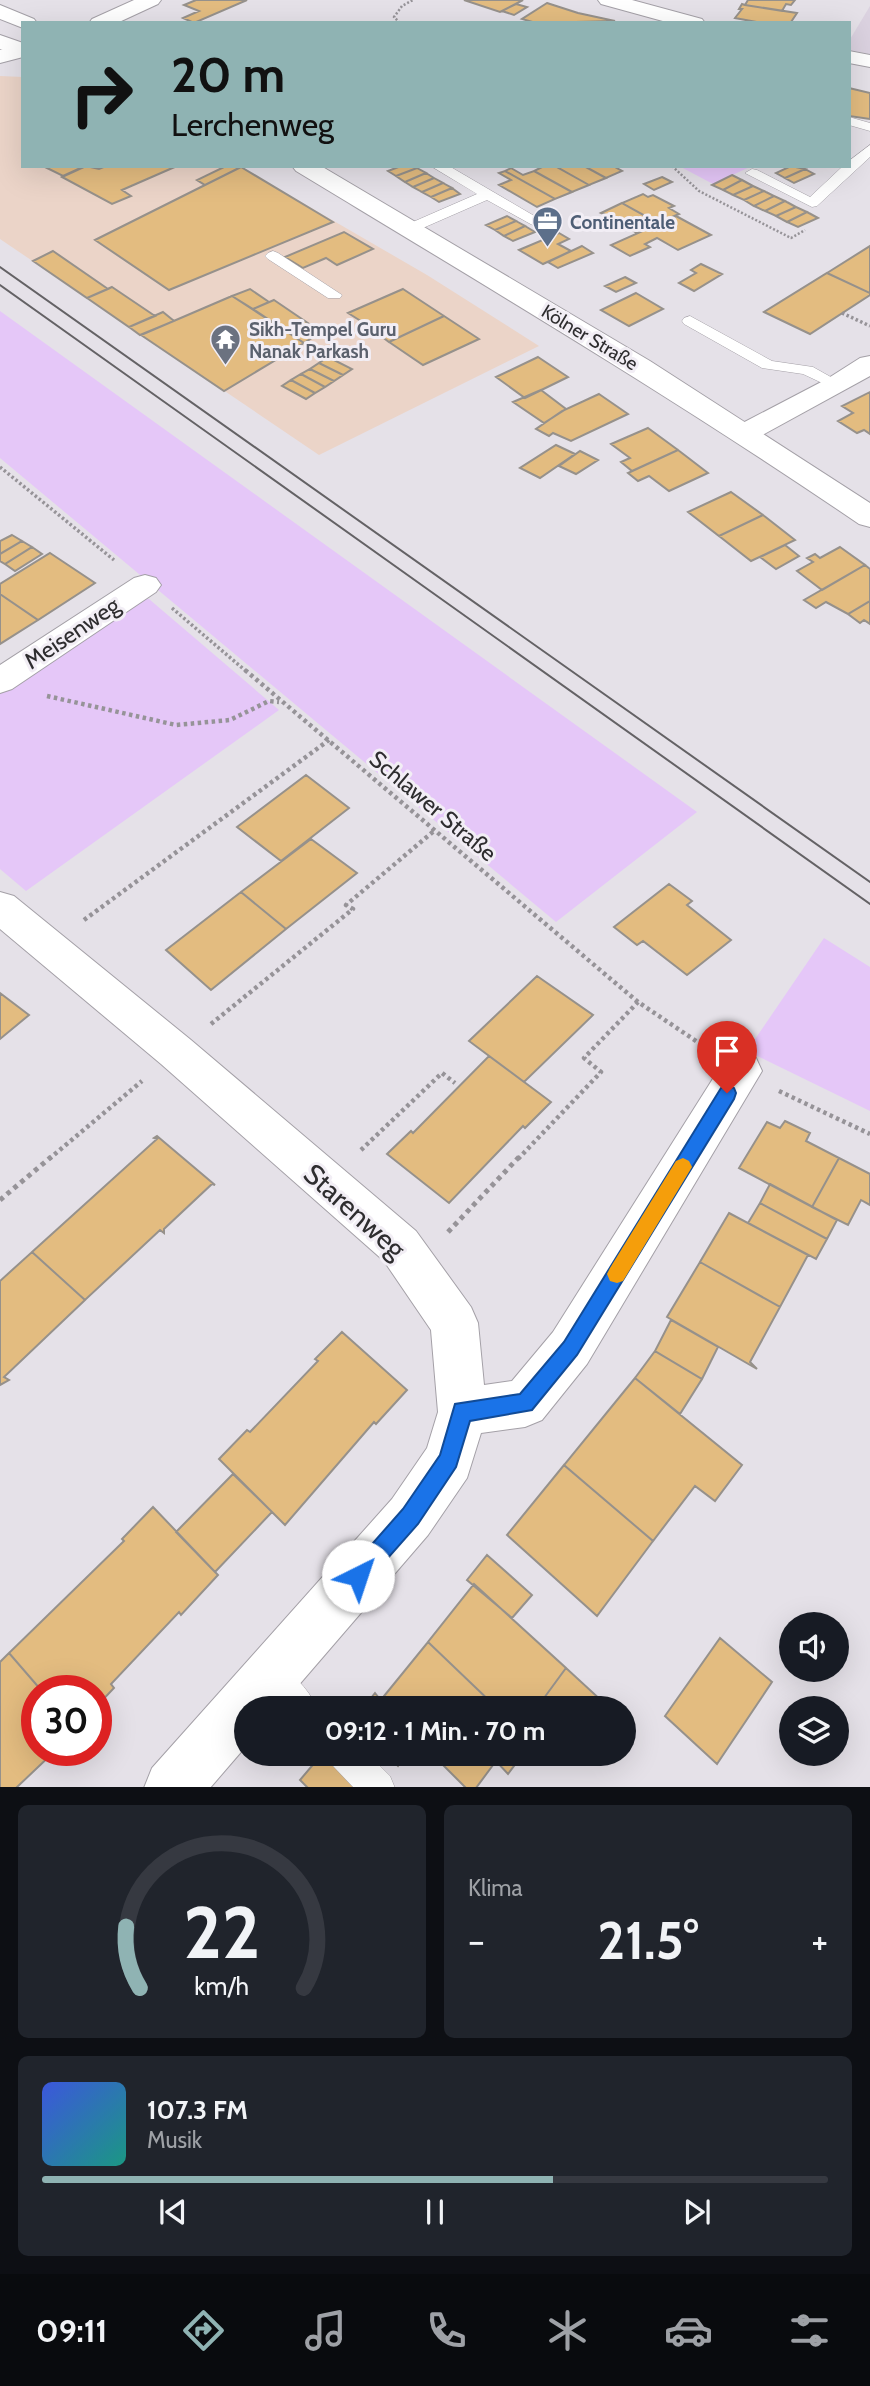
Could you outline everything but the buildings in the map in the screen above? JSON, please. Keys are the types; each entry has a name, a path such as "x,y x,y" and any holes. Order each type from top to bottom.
{"street":[{"path":"104,21 151,0"},
{"path":"608,0 686,20 700,0"},
{"path":"0,11 22,21"},
{"path":"0,41 21,51"},
{"path":"0,57 21,51"},
{"path":"851,57 870,61"},
{"name":"Kölner Straße","path":"307,168 411,228 745,433 870,517"},
{"path":"745,433 837,385 870,364"},
{"name":"Meisenweg","path":"0,681 145,585"},
{"name":"Starenweg","path":"0,907 176,1052 400,1246 454,1322 462,1412 449,1460 286,1692 172,1787"},
{"path":"462,1412 525,1403 570,1348 741,1071"}],"lane":[{"path":"851,122 870,127"},
{"path":"851,166 870,149"},
{"path":"442,168 541,224"},
{"path":"751,173 811,203 849,168"},
{"path":"411,228 488,194"},
{"path":"273,256 334,295"},
{"path":"690,321 768,365 807,370 837,385"},
{"path":"357,1766 377,1787"}],"path":[{"path":"398,21 394,17 402,6 413,0"},
{"path":"842,313 870,326"},
{"name":"Schlawer Straße","path":"0,467 145,585 280,702 329,740 638,1002 741,1071 870,1133"},
{"path":"43,695 176,725 230,720 269,701 280,702"},
{"path":"48,947 329,740"},
{"path":"0,1200 176,1052 353,909 345,905 434,831"},
{"path":"415,1267 601,1072 584,1058 638,1002"},
{"path":"326,1183 442,1073 455,1083"}],"shaded area":[{"path":"870,6 870,54 851,50 851,38"},
{"path":"0,76 21,77 21,168 242,168 427,275 539,346 319,455 0,239"},
{"path":"683,168 748,168 713,184"},
{"path":"0,311 697,812 556,922 0,458"},
{"path":"149,599 279,710 26,891 0,869 0,689 134,600"},
{"path":"824,938 870,967 870,1111 747,1051"}],"tram line":[{"path":"0,267 870,882"},
{"path":"0,285 870,904"}],"slow traffic":[{"path":"617,1274 683,1167"}],"place":[{"name":"Continentale","path":"547,249"},
{"name":"Sikh-Tempel Guru Nanak Parkash","path":"226,367"}],"route":[{"path":"358,1576 410,1517 449,1460 462,1412 525,1403 570,1348 727,1093"}]}
